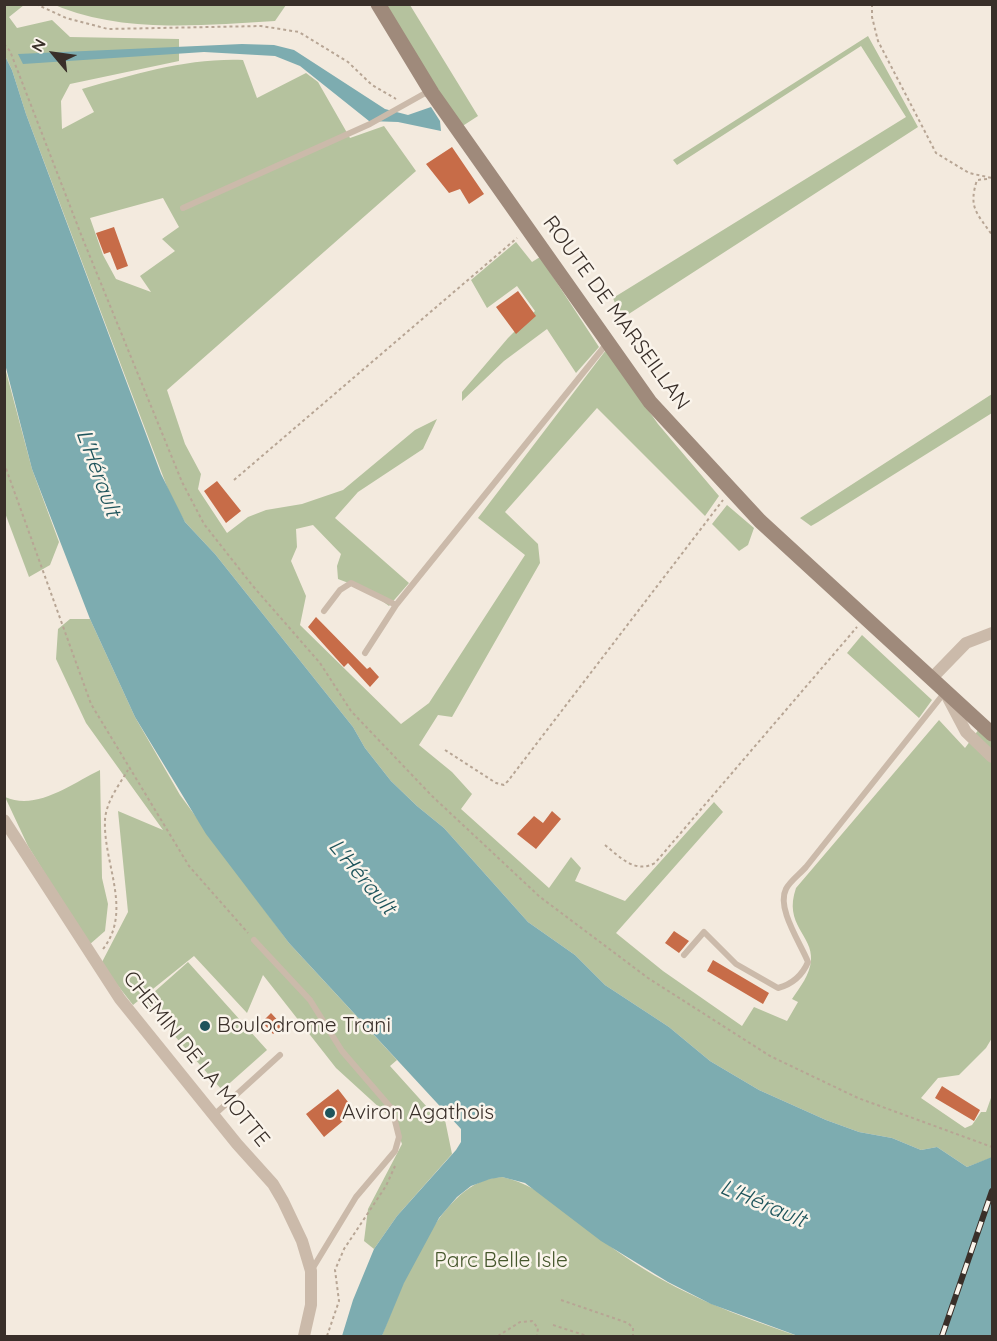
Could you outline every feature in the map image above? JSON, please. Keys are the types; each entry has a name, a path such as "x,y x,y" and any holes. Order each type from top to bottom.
{"main road":[{"name":"ROUTE DE MARSEILLAN","path":"378,4 430,90 650,402 760,521 993,734"}],"street":[{"path":"931,679 966,643 993,633"},
{"path":"945,692 966,732 993,757"},
{"name":"CHEMIN DE LA MOTTE","path":"4,820 120,999 214,1116 273,1184 302,1241 311,1271 311,1305 304,1336"}],"lane":[{"path":"183,208 370,124 430,90"},
{"path":"365,653 396,605 608,342"},
{"path":"324,612 340,590 351,583 396,605"},
{"path":"684,955 704,932 736,964 778,988 788,985 803,973 808,962 788,920 784,903 785,889 945,692"},
{"path":"254,940 310,1000 342,1051 392,1109 399,1137 395,1150 356,1197 311,1271"},
{"path":"214,1116 280,1055"}],"path":[{"path":"36,4 66,18 108,29 261,26 299,32 348,62 387,96 407,103"},
{"path":"872,4 872,17 878,41 936,153 969,173 988,179"},
{"path":"4,44 10,51 82,237 182,482 204,524 252,585 320,663 351,711 432,796 540,897 648,978 780,1061 858,1098 993,1148"},
{"path":"993,178 976,180 972,196 973,207 993,235"},
{"path":"234,480 528,229"},
{"path":"4,463 92,704 128,769 189,866 254,940"},
{"path":"446,750 496,783 504,785 731,490"},
{"path":"605,845 637,867 646,868 655,863 865,618"},
{"path":"94,961 110,941 118,920 105,820 109,803 128,769"},
{"path":"327,1336 339,1301 335,1270 344,1249 386,1186 395,1166 395,1150"},
{"path":"561,1300 628,1323 633,1328 633,1336"},
{"path":"498,1336 520,1322 532,1321 538,1328 537,1336"},
{"path":"553,1325 587,1336"},
{"path":"505,1332 507,1336"}],"green space":[{"path":"4,5 24,5 9,17 17,28 52,20 70,37 179,39 179,61 70,84 61,101 62,129 94,112 82,89 162,68 222,60 243,60 257,98 306,73 318,82 350,138 384,126 416,171 167,390 185,444 201,474 198,489 227,533 248,517 266,510 302,504 343,490 415,430 437,419 423,449 358,492 335,518 409,583 389,606 367,590 338,579 337,566 341,554 313,525 296,529 297,547 291,561 306,596 300,625 401,724 429,703 525,555 478,518 606,350 658,424 719,496 705,516 597,408 505,512 538,544 540,563 452,717 438,715 419,745 452,772 472,794 461,809 549,888 571,857 581,868 575,881 625,901 714,802 723,812 616,933 663,971 742,1026 754,1007 787,1021 798,1002 792,999 807,976 811,960 808,943 793,911 796,888 939,720 965,748 979,729 992,741 992,1038 986,1048 959,1075 938,1078 921,1098 965,1128 972,1125 981,1112 986,1112 992,1095 991,1158 967,1167 937,1147 921,1150 892,1138 859,1132 759,1090 710,1061 669,1027 605,985 575,955 528,922 444,828 391,781 365,748 353,727 215,554 185,522 172,500 5,56","holes":["163,198 179,227 162,239 175,251 140,276 151,292 116,279 103,255 90,218"]},
{"path":"55,5 286,5 275,21 164,25 108,20"},
{"path":"386,5 410,5 478,116 461,127"},
{"path":"868,36 918,127 621,319 613,298 906,117 861,46 677,165 673,160"},
{"path":"516,242 532,262 540,257 599,347 576,373 547,329 504,361 462,401 462,392 508,338 535,311 517,286 487,308 471,280"},
{"path":"4,364 32,469 59,542 50,565 29,577 5,513"},
{"path":"992,394 992,413 811,526 800,518"},
{"path":"727,505 754,528 748,545 739,551 712,524"},
{"path":"70,619 90,619 135,717 180,795 289,943 397,1060 390,1066 427,1107 445,1120 452,1154 397,1216 374,1249 364,1241 368,1209 402,1144 393,1120 336,1068 263,975 247,1013 194,956 133,1005 101,964 128,912 118,811 163,830 86,723 56,659 58,629"},
{"path":"862,635 932,700 919,718 847,653"},
{"path":"100,770 102,878 108,904 105,931 89,945 28,846 5,797 29,801 41,798 54,794"},
{"name":"Boulodrome Trani","path":"188,962 267,1050 222,1090 144,1001"},
{"name":"Parc Belle Isle","path":"502,1177 534,1189 550,1199 624,1256 665,1281 731,1312 798,1336 382,1336 412,1265 442,1215 460,1196 480,1182"}],"water":[{"path":"242,44 274,45 294,50 385,109 408,115 431,107 440,121 441,131 398,122 369,121 300,66 275,56 204,52 23,64 18,54"},
{"name":"L'Hérault","path":"5,56 161,474 185,522 215,554 353,727 365,748 391,781 444,828 528,922 575,955 605,985 669,1027 710,1061 759,1090 826,1120 859,1132 892,1138 921,1150 937,1147 967,1167 992,1157 992,1336 798,1336 711,1304 668,1282 601,1241 525,1183 502,1177 471,1186 457,1197 439,1218 404,1283 382,1336 342,1336 353,1300 374,1249 397,1216 456,1150 461,1142 461,1129 289,943 206,834 135,717 90,619 32,469 5,364"}],"building":[{"path":"452,147 484,194 469,204 460,189 449,193 426,164"},
{"path":"114,227 128,266 117,270 110,252 104,254 96,233"},
{"path":"518,291 536,316 516,334 496,307"},
{"path":"217,481 241,511 226,523 204,491"},
{"path":"316,617 367,669 370,667 379,677 370,687 348,663 344,667 308,627"},
{"path":"552,811 561,819 536,849 517,834 534,816 543,823"},
{"path":"674,931 689,941 679,953 665,943"},
{"path":"713,960 769,993 763,1004 707,971"},
{"path":"271,1013 283,1026 273,1034 262,1022"},
{"path":"942,1086 980,1110 974,1121 935,1098"},
{"path":"338,1089 355,1111 324,1137 306,1114"}],"railway":[{"path":"942,1336 992,1191"}],"place":[{"name":"Boulodrome Trani","path":"205,1026"},
{"name":"Aviron Agathois","path":"330,1113"}]}
